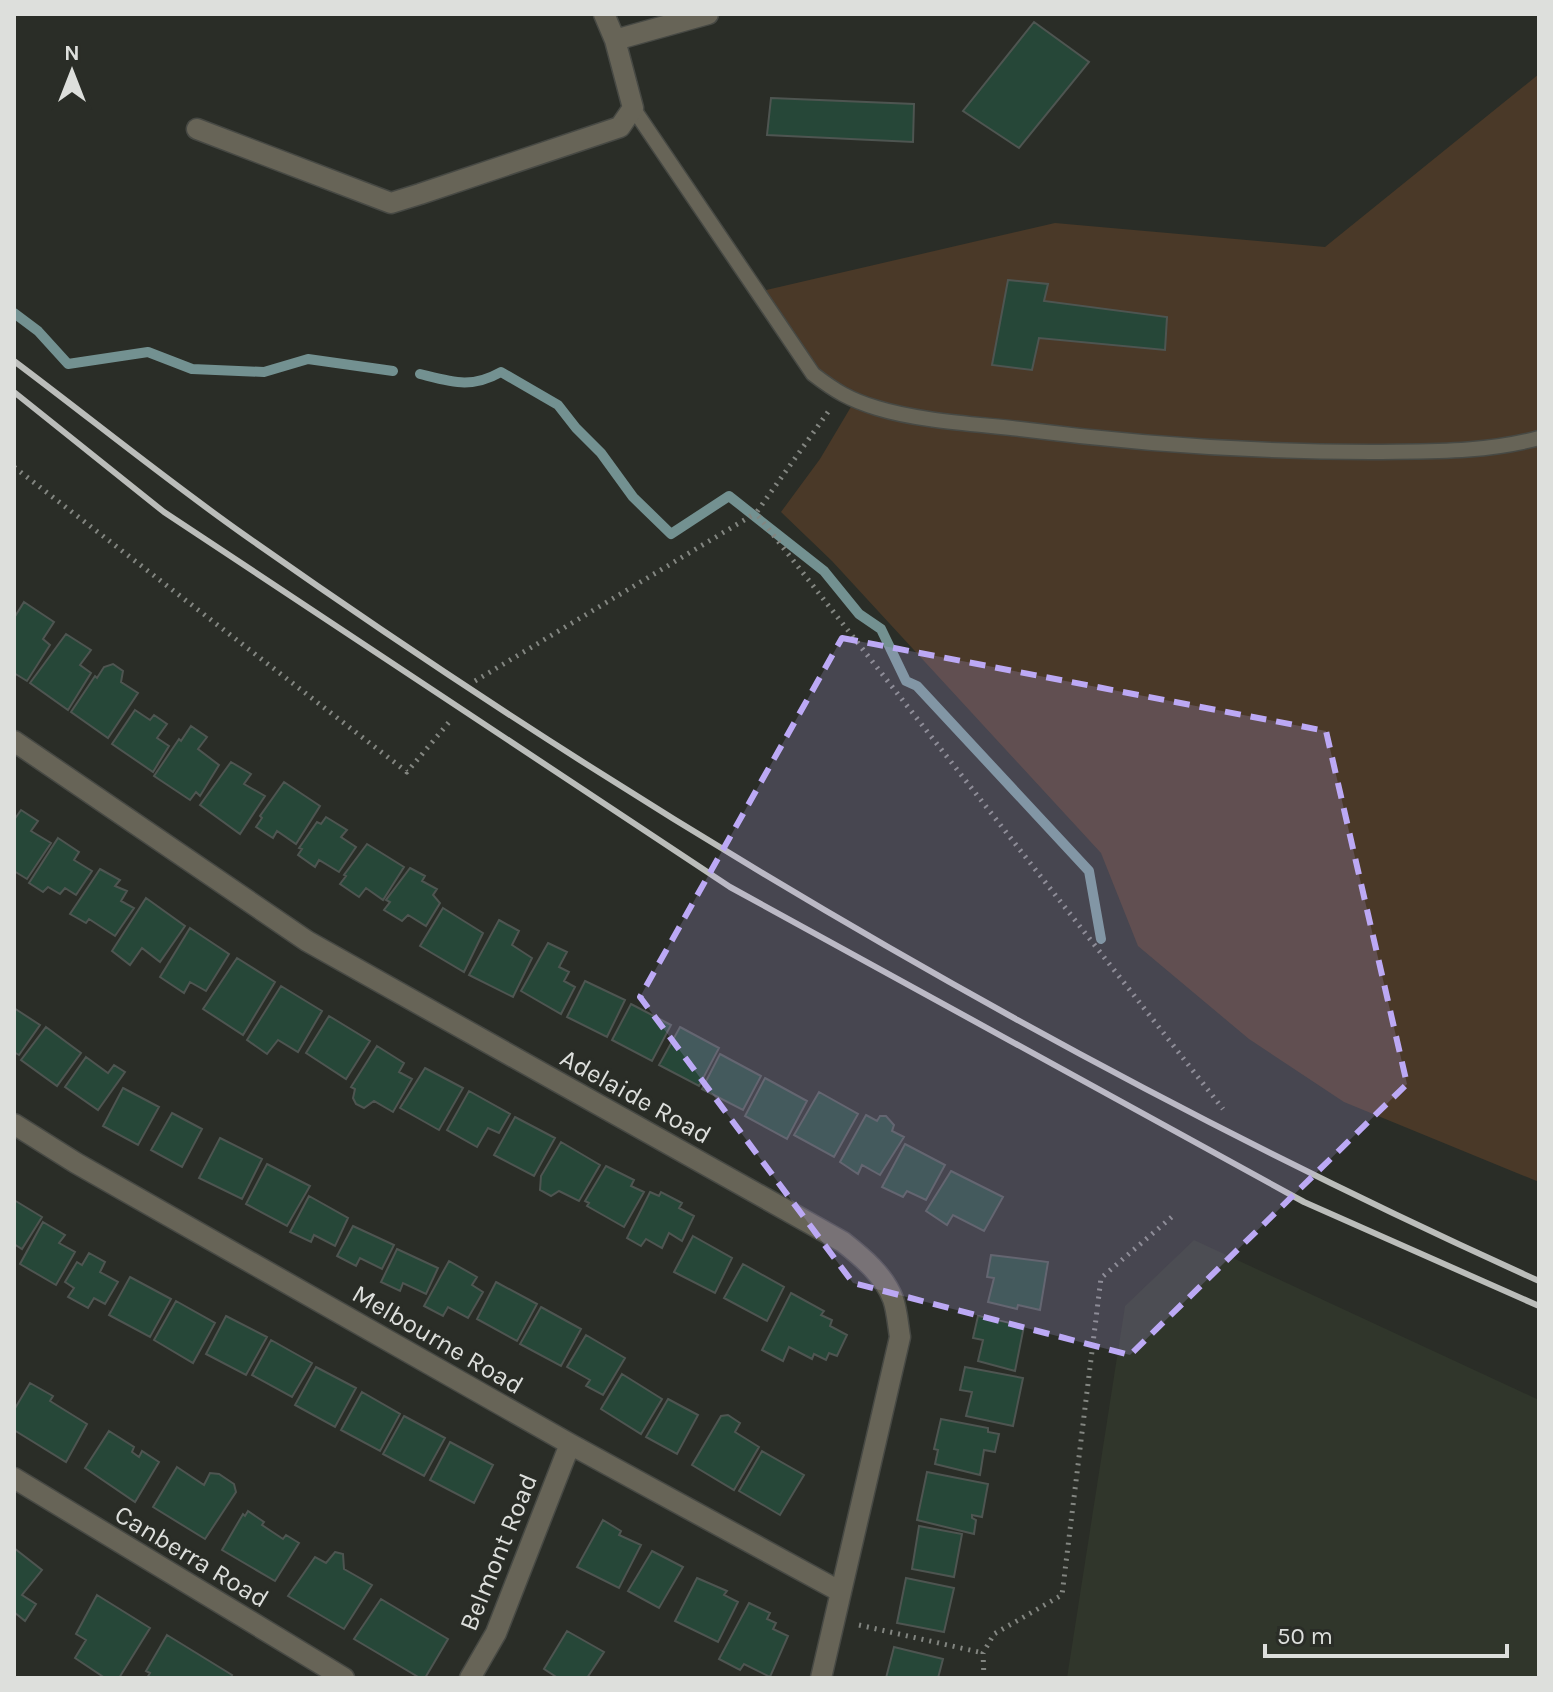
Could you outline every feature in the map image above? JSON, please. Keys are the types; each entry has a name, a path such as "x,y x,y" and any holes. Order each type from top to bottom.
{"street":[{"path":"197,129 391,203 620,127 633,108 615,40 604,14"},
{"path":"615,40 708,14"},
{"name":"Adelaide Road","path":"14,741 307,941 843,1242 862,1257 881,1279 893,1299 900,1337 821,1678"},
{"name":"Melbourne Road","path":"14,1124 76,1163 570,1444 841,1592"},
{"name":"Belmont Road","path":"470,1678 496,1633 570,1444"},
{"name":"Canberra Road","path":"14,1478 344,1678"}],"lane":[{"path":"633,108 813,374 841,395 880,409 945,420 1204,448 1283,452 1462,450 1515,445 1539,438"}],"path":[{"path":"475,681 756,513 841,395"},
{"path":"14,467 407,772 450,721"},
{"path":"756,513 1223,1109"},
{"path":"984,1678 983,1653 994,1634 1062,1595 1101,1278 1174,1215"},
{"path":"836,1620 983,1653"}],"highlighted area":[{"path":"842,638 1326,731 1407,1084 1130,1355 853,1283 640,997"}],"shaded area":[{"path":"1539,74 1539,1182 1344,1102 1249,1039 1138,946 1101,853 832,561 781,512 820,459 858,395 818,371 762,291 1055,223 1325,247"},
{"path":"1194,1240 1539,1400 1539,1678 1067,1678 1125,1306"}],"building":[{"path":"1034,22 1089,62 1019,148 963,111"},
{"path":"771,98 914,104 913,142 767,135"},
{"path":"1008,280 1048,284 1044,301 1167,317 1165,350 1039,338 1032,370 992,365"},
{"path":"24,602 54,622 43,639 50,645 27,681 14,673 14,618"},
{"path":"66,634 91,650 80,665 91,673 68,710 30,683"},
{"path":"113,664 123,671 121,682 138,693 108,738 71,712 95,676 97,678 104,667"},
{"path":"135,710 150,720 154,715 167,724 157,738 169,746 153,772 112,744"},
{"path":"191,726 207,737 198,749 219,765 200,796 196,792 190,800 154,776"},
{"path":"231,762 251,774 244,784 265,796 240,834 200,805"},
{"path":"284,782 320,806 296,844 277,831 273,838 256,827 262,818 260,816"},
{"path":"21,810 38,821 31,831 51,843 27,879 14,871 14,820"},
{"path":"326,817 347,830 341,837 356,847 339,872 319,860 315,867 298,855 302,849 299,848 317,822 321,824"},
{"path":"58,838 79,852 74,860 92,871 76,895 65,888 60,894 48,887 43,892 29,883"},
{"path":"367,844 404,867 383,900 366,888 359,897 340,884"},
{"path":"410,868 425,876 422,881 437,889 433,895 440,903 426,926 408,915 402,921 384,910 390,902 386,900"},
{"path":"100,869 120,880 115,886 127,891 121,901 134,908 115,936 89,919 86,923 70,914"},
{"path":"146,898 185,926 160,962 142,948 130,965 112,951"},
{"path":"443,908 483,933 464,972 420,946"},
{"path":"499,920 519,931 512,945 532,958 513,997 469,975"},
{"path":"190,928 229,954 206,991 190,982 184,993 160,977"},
{"path":"548,943 567,952 559,967 569,972 564,981 575,987 561,1014 521,991"},
{"path":"237,958 275,982 243,1035 203,1009"},
{"path":"585,981 625,1000 607,1037 567,1017"},
{"path":"281,986 322,1011 298,1052 278,1040 267,1054 247,1040"},
{"path":"631,1004 671,1025 652,1061 612,1040"},
{"path":"14,1008 40,1025 19,1055 14,1052"},
{"path":"329,1016 370,1041 346,1079 306,1053"},
{"path":"46,1027 81,1053 57,1086 21,1060"},
{"path":"680,1027 719,1048 699,1086 659,1065"},
{"path":"377,1046 404,1063 399,1072 412,1079 393,1112 374,1101 364,1108 356,1104 353,1098 355,1089 351,1087"},
{"path":"720,1054 761,1076 743,1110 702,1089"},
{"path":"86,1057 108,1073 114,1065 125,1072 98,1110 65,1087"},
{"path":"425,1068 463,1088 439,1130 400,1108"},
{"path":"765,1078 807,1101 787,1139 745,1116"},
{"path":"123,1088 159,1107 138,1145 103,1126"},
{"path":"469,1091 510,1114 499,1133 488,1128 477,1147 447,1130"},
{"path":"819,1092 858,1114 834,1157 794,1135"},
{"path":"172,1113 202,1129 182,1167 151,1150"},
{"path":"866,1115 877,1121 880,1116 886,1116 894,1125 892,1131 904,1137 880,1175 862,1165 858,1174 840,1162"},
{"path":"515,1117 555,1138 534,1176 494,1155"},
{"path":"220,1138 262,1159 242,1199 199,1178"},
{"path":"561,1142 600,1165 579,1201 559,1191 551,1196 540,1190 541,1176"},
{"path":"905,1144 945,1165 926,1200 907,1191 903,1197 882,1187"},
{"path":"267,1164 310,1186 287,1226 246,1204"},
{"path":"606,1166 634,1180 631,1186 644,1192 624,1227 587,1206 589,1203 585,1201"},
{"path":"951,1171 1003,1197 984,1231 953,1215 947,1225 926,1211"},
{"path":"650,1192 659,1196 661,1192 682,1203 679,1208 694,1216 682,1241 669,1233 662,1248 646,1239 641,1246 627,1238"},
{"path":"309,1196 348,1218 335,1246 314,1235 311,1242 290,1232"},
{"path":"14,1200 42,1217 22,1249 14,1244"},
{"path":"43,1222 65,1235 59,1243 75,1252 56,1285 20,1264"},
{"path":"353,1226 394,1245 382,1269 360,1258 356,1266 337,1256"},
{"path":"693,1236 732,1258 715,1293 674,1272"},
{"path":"397,1249 438,1268 426,1294 403,1283 400,1291 381,1282"},
{"path":"89,1253 105,1262 100,1272 118,1282 105,1304 94,1298 88,1308 68,1297 74,1288 65,1282 77,1262 82,1265"},
{"path":"991,1255 1048,1262 1040,1310 1018,1305 1017,1309 988,1302 994,1278 987,1277"},
{"path":"449,1261 477,1277 472,1285 483,1292 468,1318 448,1307 443,1316 424,1306"},
{"path":"743,1264 784,1287 767,1321 724,1298"},
{"path":"130,1277 171,1299 150,1337 109,1315"},
{"path":"496,1282 537,1304 517,1341 477,1319"},
{"path":"791,1293 824,1311 821,1315 832,1320 830,1326 847,1335 837,1356 829,1353 826,1360 814,1354 812,1359 789,1347 783,1361 762,1350"},
{"path":"176,1301 215,1323 193,1363 154,1340"},
{"path":"541,1307 581,1329 561,1366 520,1344"},
{"path":"226,1316 267,1337 246,1375 206,1354"},
{"path":"978,1316 1024,1326 1015,1371 978,1361 983,1340 973,1338"},
{"path":"586,1335 625,1358 603,1395 586,1386 590,1380 567,1367"},
{"path":"271,1340 312,1363 292,1397 252,1375"},
{"path":"316,1367 356,1388 335,1427 295,1405"},
{"path":"965,1367 1023,1378 1013,1426 966,1416 972,1392 960,1390"},
{"path":"622,1374 662,1399 641,1434 601,1409"},
{"path":"30,1383 53,1396 50,1401 87,1424 66,1462 14,1430 14,1410"},
{"path":"362,1392 400,1414 380,1451 341,1430"},
{"path":"668,1399 698,1415 677,1454 646,1437"},
{"path":"728,1415 740,1423 735,1432 759,1447 734,1490 692,1465 721,1416"},
{"path":"404,1416 445,1438 424,1476 383,1454"},
{"path":"941,1419 988,1428 988,1432 999,1434 995,1452 984,1450 980,1475 935,1464 938,1450 934,1449"},
{"path":"109,1431 134,1447 132,1452 139,1457 142,1451 159,1462 135,1502 85,1468"},
{"path":"450,1442 493,1465 474,1503 430,1480"},
{"path":"762,1451 804,1475 780,1515 739,1491"},
{"path":"177,1467 204,1485 210,1473 219,1474 234,1484 236,1492 205,1539 153,1507"},
{"path":"927,1472 988,1484 982,1517 972,1515 976,1520 974,1534 917,1520"},
{"path":"248,1511 283,1539 286,1535 299,1543 275,1581 222,1550 243,1514 245,1516"},
{"path":"603,1520 621,1531 619,1535 641,1545 619,1588 577,1567"},
{"path":"919,1526 962,1534 954,1577 912,1569"},
{"path":"14,1548 42,1570 22,1595 36,1604 25,1621 14,1612"},
{"path":"652,1551 683,1567 659,1608 628,1591"},
{"path":"335,1552 343,1554 344,1569 372,1585 344,1629 288,1596 315,1557 326,1563"},
{"path":"697,1578 727,1591 724,1595 738,1602 718,1642 675,1621"},
{"path":"906,1578 954,1588 944,1632 897,1623"},
{"path":"97,1595 150,1628 119,1678 105,1678 75,1658 86,1640 76,1634"},
{"path":"381,1599 448,1639 425,1678 420,1678 354,1639"},
{"path":"749,1603 770,1613 767,1619 776,1623 773,1629 788,1636 770,1677 744,1664 740,1670 719,1659"},
{"path":"567,1631 604,1652 587,1678 558,1678 544,1669"},
{"path":"167,1635 232,1675 230,1678 147,1678 150,1673 146,1671"},
{"path":"894,1647 943,1659 938,1678 886,1678"}],"waterway":[{"path":"14,313 38,331 68,364 148,352 192,369 264,372 308,359 393,371"},
{"path":"420,374 471,382 501,372 558,405 601,453 633,497 671,534 729,496 824,571 859,614 881,629 906,681 917,686 1089,871 1101,939"}],"railway":[{"path":"14,361 243,534 553,743 712,842 1036,1030 1369,1202 1539,1281"},
{"path":"14,392 164,512 730,887 1304,1202 1539,1306"}]}
